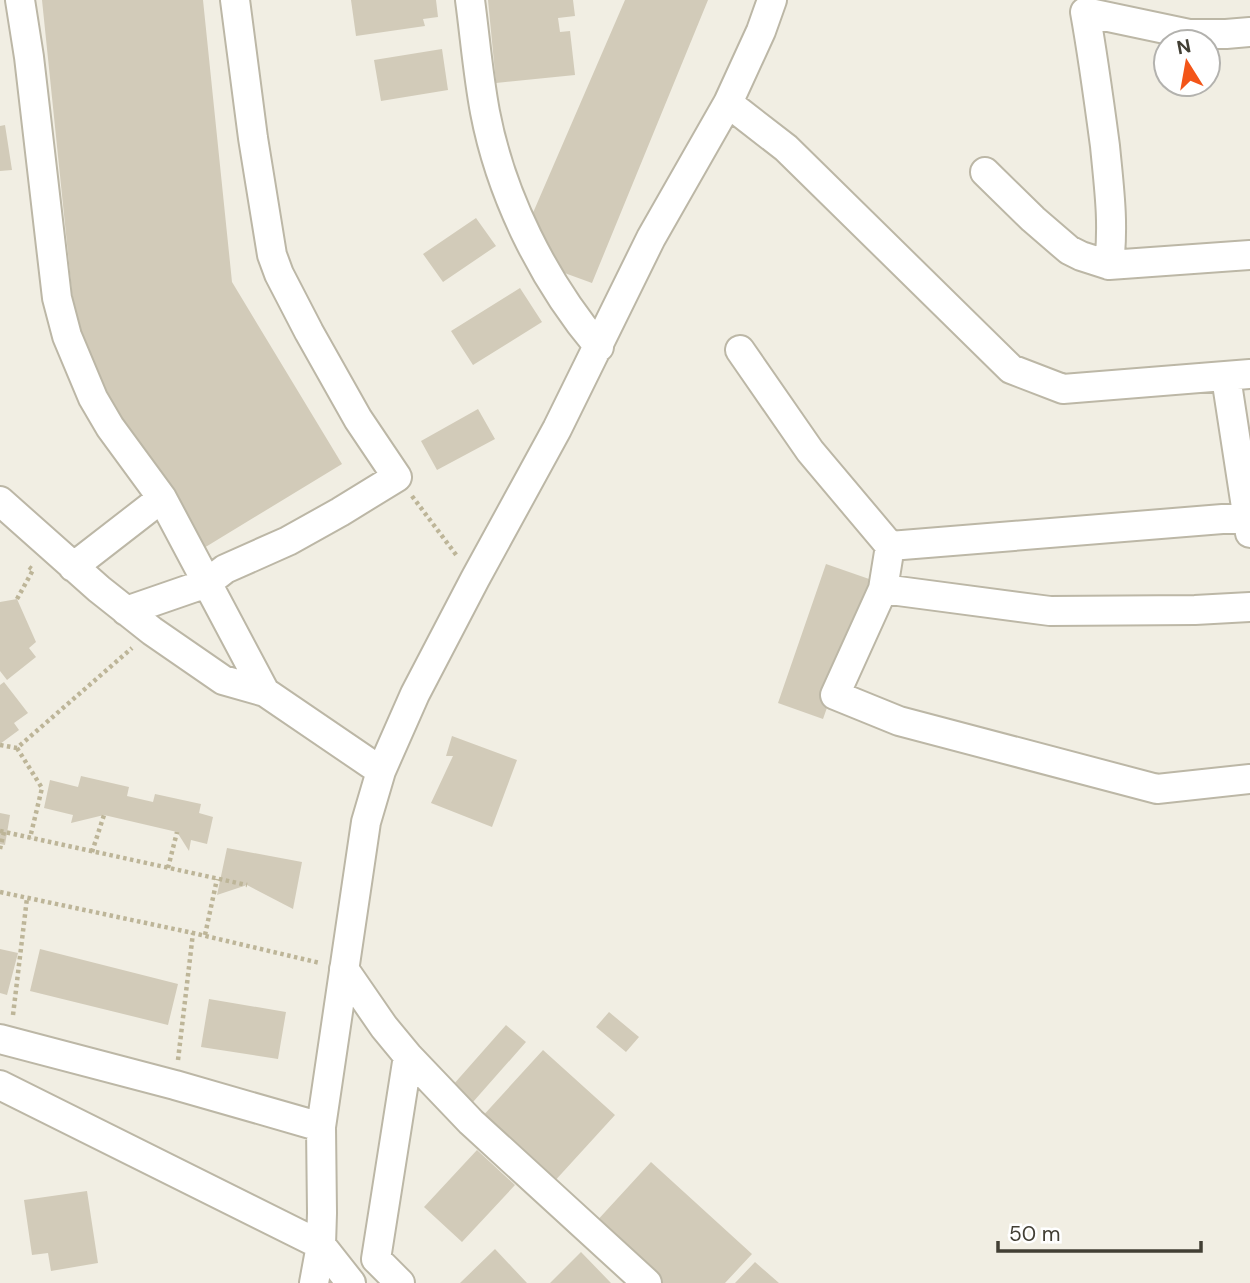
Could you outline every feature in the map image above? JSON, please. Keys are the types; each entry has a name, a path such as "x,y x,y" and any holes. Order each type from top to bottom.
{"street":[{"path":"20,0 57,298 67,336 93,398 110,427 162,498 265,692"},
{"path":"126,611 207,583 225,569 288,541 340,513 397,477 352,408 309,332 272,255 235,0"},
{"path":"470,0 485,113 512,200 553,283 581,327 599,347"},
{"path":"314,1283 321,1245 321,1127 366,822 381,771 415,694 557,429 651,238 728,103 772,0"},
{"path":"1109,265 1111,205 1097,79 1085,12 1189,34 1250,32"},
{"path":"728,103 786,148 1011,369 1063,389 1238,376 1248,527 890,546"},
{"path":"985,172 1032,219 1069,250 1109,265 1250,255"},
{"path":"740,350 810,451 890,546 883,589 835,695 899,721 1157,789 1250,779"},
{"path":"73,566 162,498"},
{"path":"0,501 152,631 223,680 265,692 381,771"},
{"path":"883,589 1050,611 1250,607"},
{"path":"344,969 384,1027 408,1056 471,1122 646,1283"},
{"path":"5,1040 321,1127"},
{"path":"400,1283 376,1259 408,1056"},
{"path":"0,1085 321,1245 351,1283"}],"path":[{"path":"397,477 475,579"},
{"path":"17,599 33,570 25,562"},
{"path":"17,748 152,631"},
{"path":"0,745 17,748 42,788 30,838"},
{"path":"92,852 104,815"},
{"path":"0,849 2,832 247,885"},
{"path":"168,868 177,832"},
{"path":"205,935 217,879"},
{"path":"0,892 205,935 344,969"},
{"path":"5,1040 27,898"},
{"path":"176,1085 193,933"}],"building":[{"path":"42,0 203,0 232,282 342,464 199,551 78,351"},
{"path":"351,0 436,0 438,17 423,19 425,26 356,36"},
{"path":"488,0 573,0 575,16 558,18 560,32 570,31 575,75 496,83"},
{"path":"625,0 708,0 592,283 559,271 529,222"},
{"path":"442,49 448,90 381,101 374,60"},
{"path":"5,125 12,170 0,171 0,126"},
{"path":"476,218 496,246 443,282 423,254"},
{"path":"520,288 542,322 473,365 451,331"},
{"path":"478,409 495,439 437,470 421,441"},
{"path":"826,564 872,580 823,719 778,703"},
{"path":"17,599 36,642 29,648 36,657 7,680 0,671 0,602"},
{"path":"4,682 28,713 14,723 19,730 0,744 0,685"},
{"path":"452,736 517,760 492,827 431,803 453,756 446,756"},
{"path":"81,776 129,787 127,796 153,802 155,794 201,804 199,813 213,817 207,844 191,840 189,851 177,832 104,815 71,823 73,815 44,808 50,780 78,787"},
{"path":"0,813 10,815 5,845 0,844"},
{"path":"227,848 302,862 293,909 247,885 217,895"},
{"path":"0,949 18,953 7,995 0,993"},
{"path":"40,949 178,984 168,1025 30,991"},
{"path":"209,999 286,1012 278,1059 201,1047"},
{"path":"609,1012 639,1037 626,1052 596,1027"},
{"path":"506,1025 526,1042 473,1102 453,1085"},
{"path":"543,1050 615,1115 552,1184 480,1119"},
{"path":"477,1150 515,1185 462,1242 424,1207"},
{"path":"651,1162 752,1254 725,1283 659,1283 594,1224"},
{"path":"87,1191 98,1263 51,1271 48,1253 32,1255 24,1200"},
{"path":"495,1249 527,1283 460,1283"},
{"path":"581,1252 611,1283 550,1283"},
{"path":"755,1262 779,1283 735,1283"}]}
